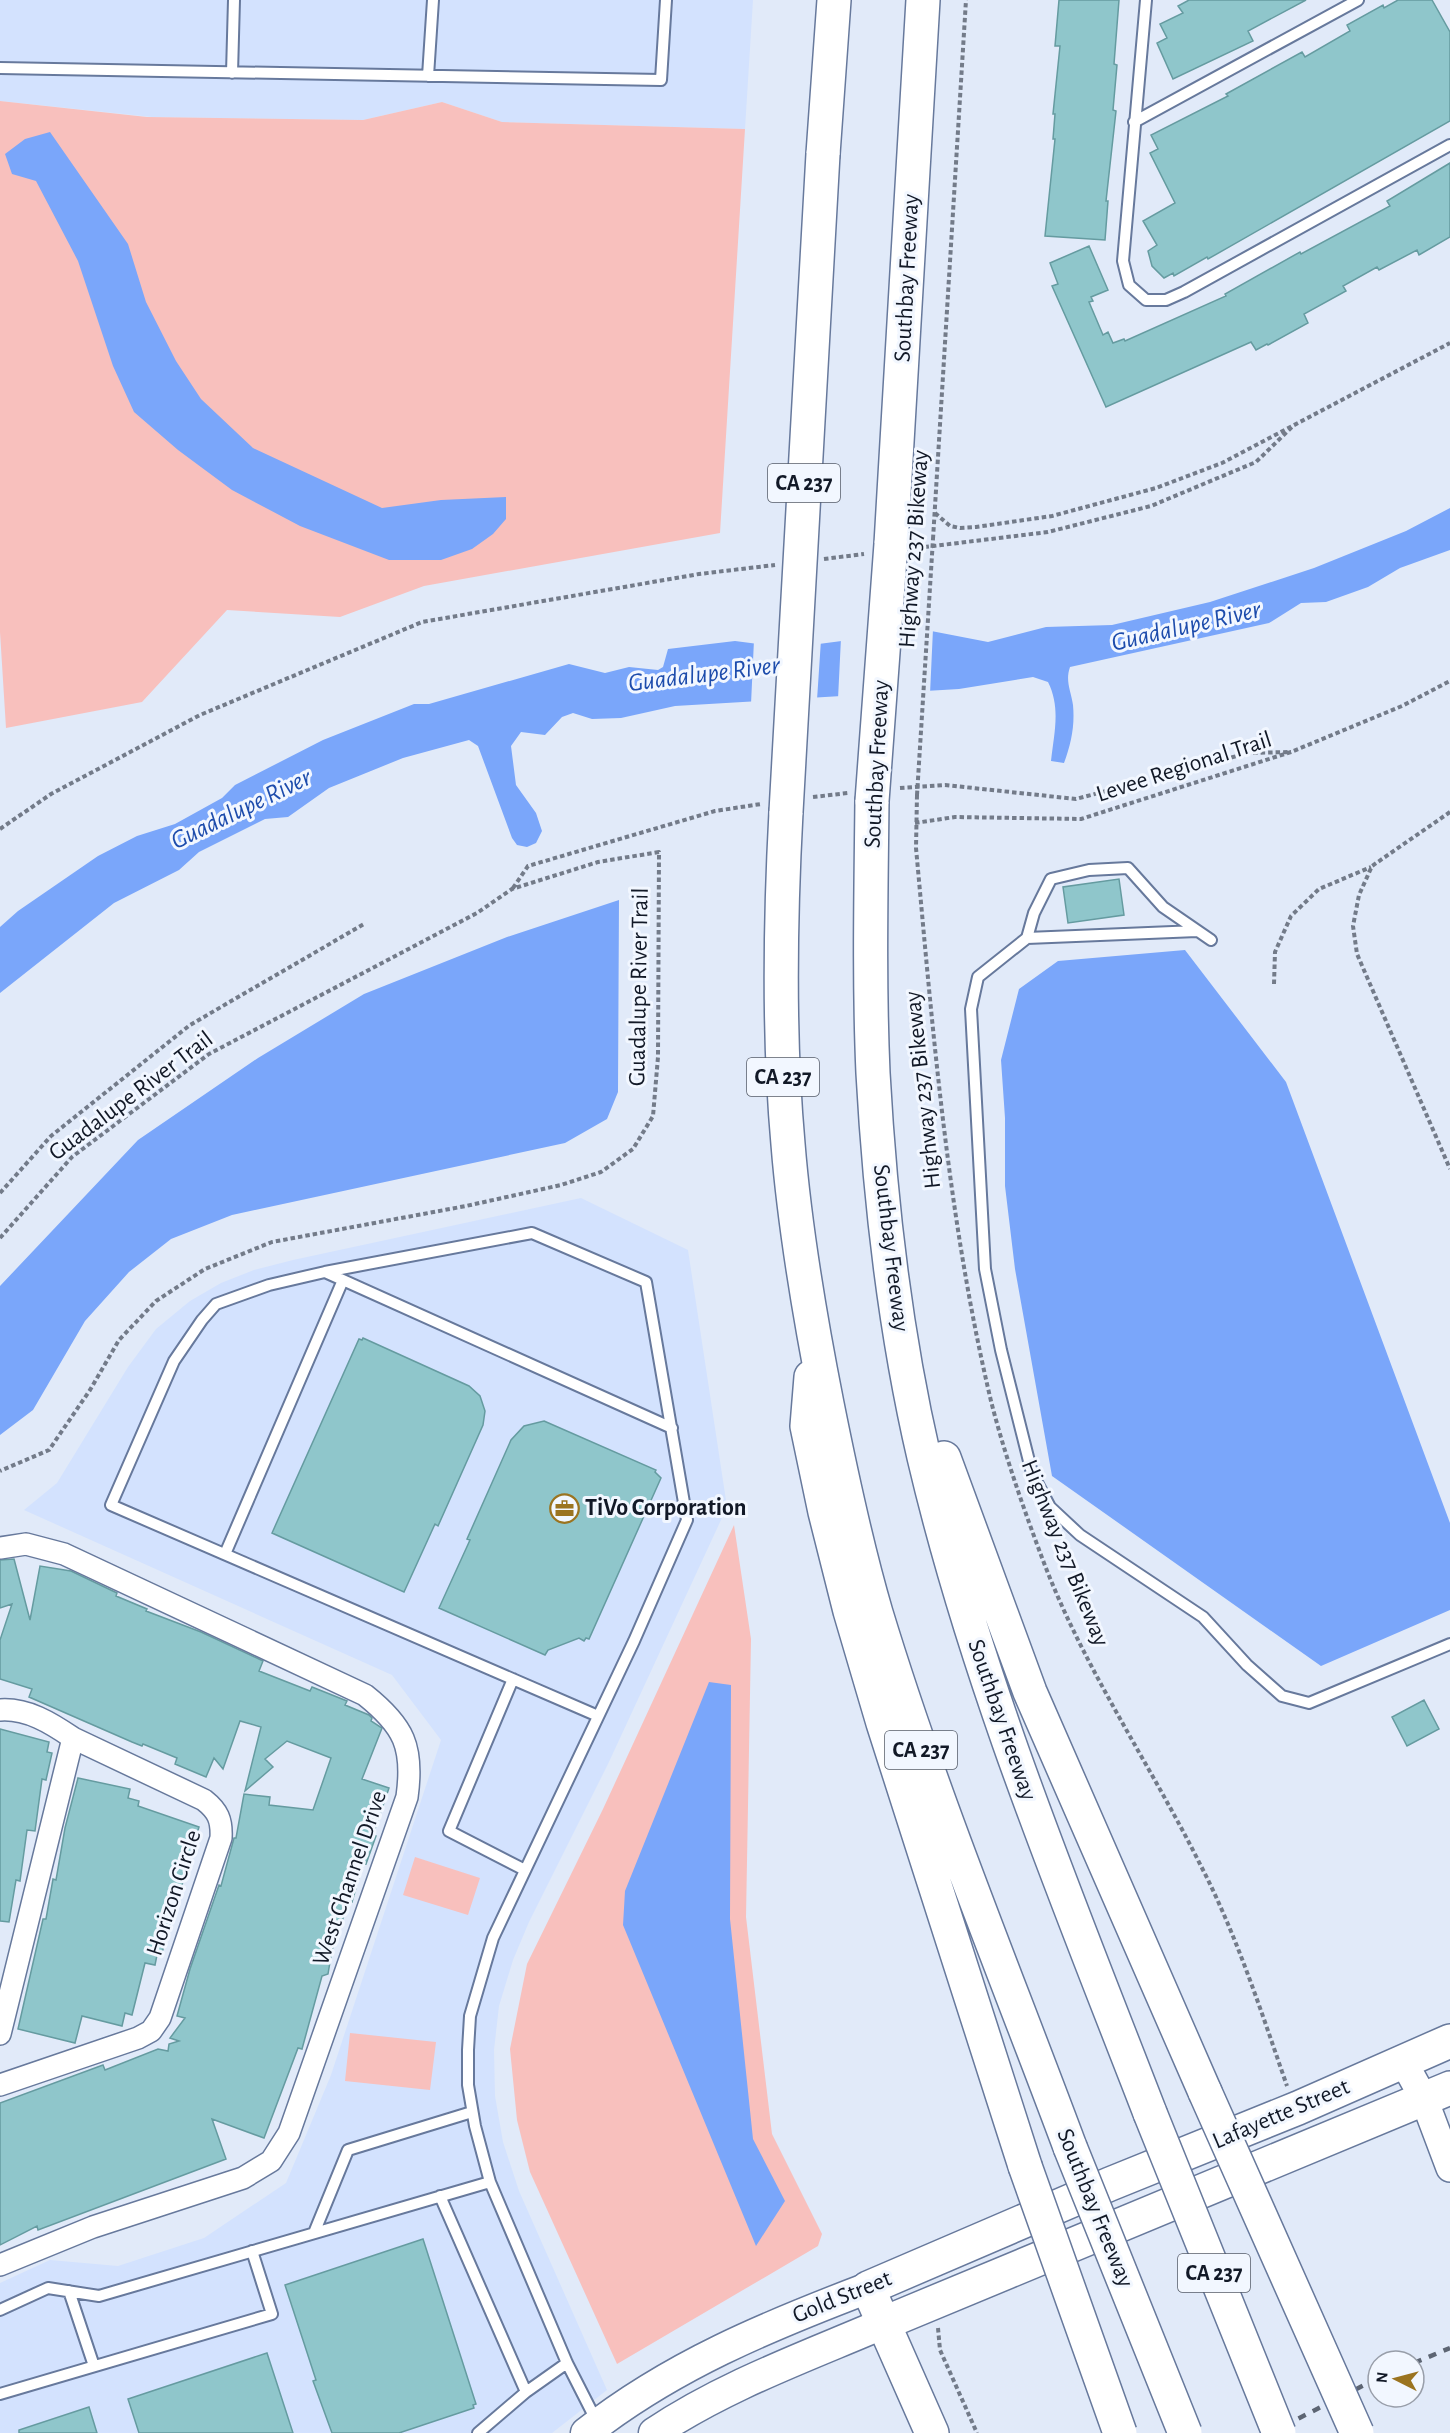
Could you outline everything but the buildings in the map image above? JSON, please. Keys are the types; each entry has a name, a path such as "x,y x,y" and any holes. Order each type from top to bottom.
{"main road":[{"name":"Southbay Freeway","path":"834,0 823,154 786,812 780,961 784,1084 795,1216 814,1340 842,1480 879,1622 926,1765 1070,2147 1185,2433"},
{"name":"Southbay Freeway","path":"923,0 891,549 872,801 870,937 873,1073 883,1203 900,1329 924,1455 958,1589 1003,1730 1150,2114 1279,2433"},
{"path":"900,1329 951,1479 1030,1692 1357,2433"},
{"path":"814,1340 807,1426 845,1589 883,1723 1025,2166 1120,2433"},
{"name":"Lafayette Street","path":"1110,2184 1298,2108 1450,2041"},
{"name":"Lafayette Street","path":"1126,2223 1437,2093"},
{"name":"Gold Street","path":"595,2430 655,2386 722,2348 1110,2184"},
{"name":"Gold Street","path":"654,2433 728,2392 782,2367 1126,2223"},
{"path":"868,2288 932,2433"}],"street":[{"name":"West Channel Drive","path":"0,1548 26,1544 64,1554 365,1695 387,1712 401,1733 408,1752 410,1775 406,1797 289,2133 271,2161 243,2178 93,2227 0,2265"},
{"name":"Horizon Circle","path":"0,1710 15,1710 30,1714 56,1726 73,1738 204,1800 219,1815 220,1838 160,2018 151,2031 138,2038 0,2085"},
{"path":"0,2034 73,1738"},
{"path":"1403,2061 1437,2093 1450,2168"}],"lane":[{"path":"232,73 234,0"},
{"path":"428,76 433,0"},
{"path":"0,68 661,80 666,0"},
{"path":"1146,0 1123,261 1129,285 1146,300 1166,300 1184,292 1450,145"},
{"path":"1134,122 1358,0"},
{"path":"1211,940 1163,907 1128,868 1089,870 1051,879 1034,913 1027,938 978,977 971,1010 985,1269 1001,1350 1032,1473 1050,1508 1080,1535 1203,1617 1247,1665 1282,1696 1309,1703 1450,1644"},
{"path":"1027,938 1197,931"},
{"path":"595,2430 490,2182 472,2112 468,2085 470,2016 493,1938 634,1641 687,1520 646,1282 532,1233 325,1272 269,1285 216,1304 174,1361 111,1505 598,1716"},
{"path":"325,1272 672,1428"},
{"path":"225,1554 343,1280"},
{"path":"513,1679 449,1831 525,1870"},
{"path":"314,2233 348,2150 472,2112"},
{"path":"0,2310 48,2288 99,2296 490,2182"},
{"path":"440,2196 526,2392"},
{"path":"0,2394 272,2314 252,2251"},
{"path":"69,2291 94,2366"},
{"path":"477,2433 526,2392 567,2363"}],"path":[{"name":"Highway 237 Bikeway","path":"966,0 915,823 922,917 961,1254 992,1403 1009,1464 1045,1565 1070,1623 1121,1724 1192,1848 1228,1921 1289,2090 1298,2108"},
{"path":"935,513 950,526 960,528 1052,516 1156,488 1222,463 1450,343"},
{"path":"815,560 891,549 1048,532 1151,506 1256,462 1293,426"},
{"path":"0,829 51,794 200,715 422,622 699,574 780,564"},
{"name":"Levee Regional Trail","path":"915,823 955,817 1081,819 1291,752 1402,706 1450,681"},
{"path":"1274,984 1275,952 1291,916 1319,889 1372,866 1450,812"},
{"name":"Guadalupe River Trail","path":"0,1238 72,1157 209,1054 477,913 512,889 598,862 659,852 656,1081 653,1116 633,1149 601,1172 561,1185 466,1206 272,1242 205,1269 156,1301 120,1340 90,1390 49,1450 0,1471"},
{"path":"1372,866 1359,895 1353,926 1357,954 1450,1169"},
{"path":"0,1193 51,1136 190,1025 364,924"},
{"path":"938,2327 940,2350 977,2433"}],"shaded area":[{"path":"0,0 753,0 745,129 502,122 442,102 363,120 152,117 0,101"},
{"path":"0,101 147,117 363,120 442,102 502,122 745,129 720,533 424,586 340,617 227,610 142,702 6,728 0,632"},
{"path":"581,1198 688,1250 727,1507 608,1764 529,1922 513,1960 499,2006 494,2050 495,2096 503,2142 519,2191 607,2390 552,2433 0,2433 0,2283 50,2260 118,2266 204,2238 286,2183 331,2075 441,1740 392,1675 24,1510 57,1483 128,1367 156,1329 190,1301 221,1283 254,1270 293,1260"},
{"path":"734,1525 751,1639 746,1917 772,2134 822,2234 818,2246 617,2364 530,2172 517,2120 510,2049 527,1964 603,1809"},
{"path":"415,1857 480,1878 468,1915 403,1895"},
{"path":"350,2033 436,2042 430,2090 345,2081"}],"water":[{"path":"50,132 128,244 146,302 176,361 201,399 253,448 382,508 441,500 506,497 506,519 493,534 472,549 441,560 389,560 300,526 232,490 178,450 134,412 113,366 78,261 36,181 12,174 5,154 25,139"},
{"name":"Guadalupe River","path":"1450,508 1450,550 1400,568 1368,587 1326,602 1301,603 1269,623 1070,667 1068,681 1073,705 1073,728 1064,763 1051,761 1056,721 1052,692 1048,682 1033,677 959,689 675,706 621,718 592,719 573,713 562,717 545,735 521,732 511,746 516,785 536,813 542,831 536,843 527,847 517,845 512,838 478,746 469,740 403,758 329,788 288,817 265,819 199,852 179,870 114,903 0,993 0,927 18,911 98,856 137,836 175,824 222,798 235,785 323,740 414,704 429,704 569,664 605,673 629,667 658,670 663,667 668,649 735,641 788,648 926,630 988,642 1046,627 1112,625 1210,602 1314,568 1406,531"},
{"path":"619,900 618,1092 607,1119 565,1143 232,1215 171,1239 129,1272 85,1321 33,1410 0,1435 0,1286 138,1140 258,1058 364,994 507,937"},
{"path":"1185,950 1286,1082 1450,1523 1450,1610 1321,1666 1052,1476 1015,1269 1005,1186 1005,1118 1001,1060 1019,989 1058,961"},
{"path":"709,1682 731,1685 730,1919 753,2139 785,2201 756,2246 623,1925 625,1891"}],"pier":[{"path":"925,627 933,629 930,694 838,699 841,638"},
{"path":"754,640 788,645 821,640 817,700 751,704"}],"railway":[{"path":"1426,2358 1450,2348"},
{"path":"1270,2433 1366,2384"}],"place":[{"name":"TiVo Corporation","path":"564,1508"}]}
